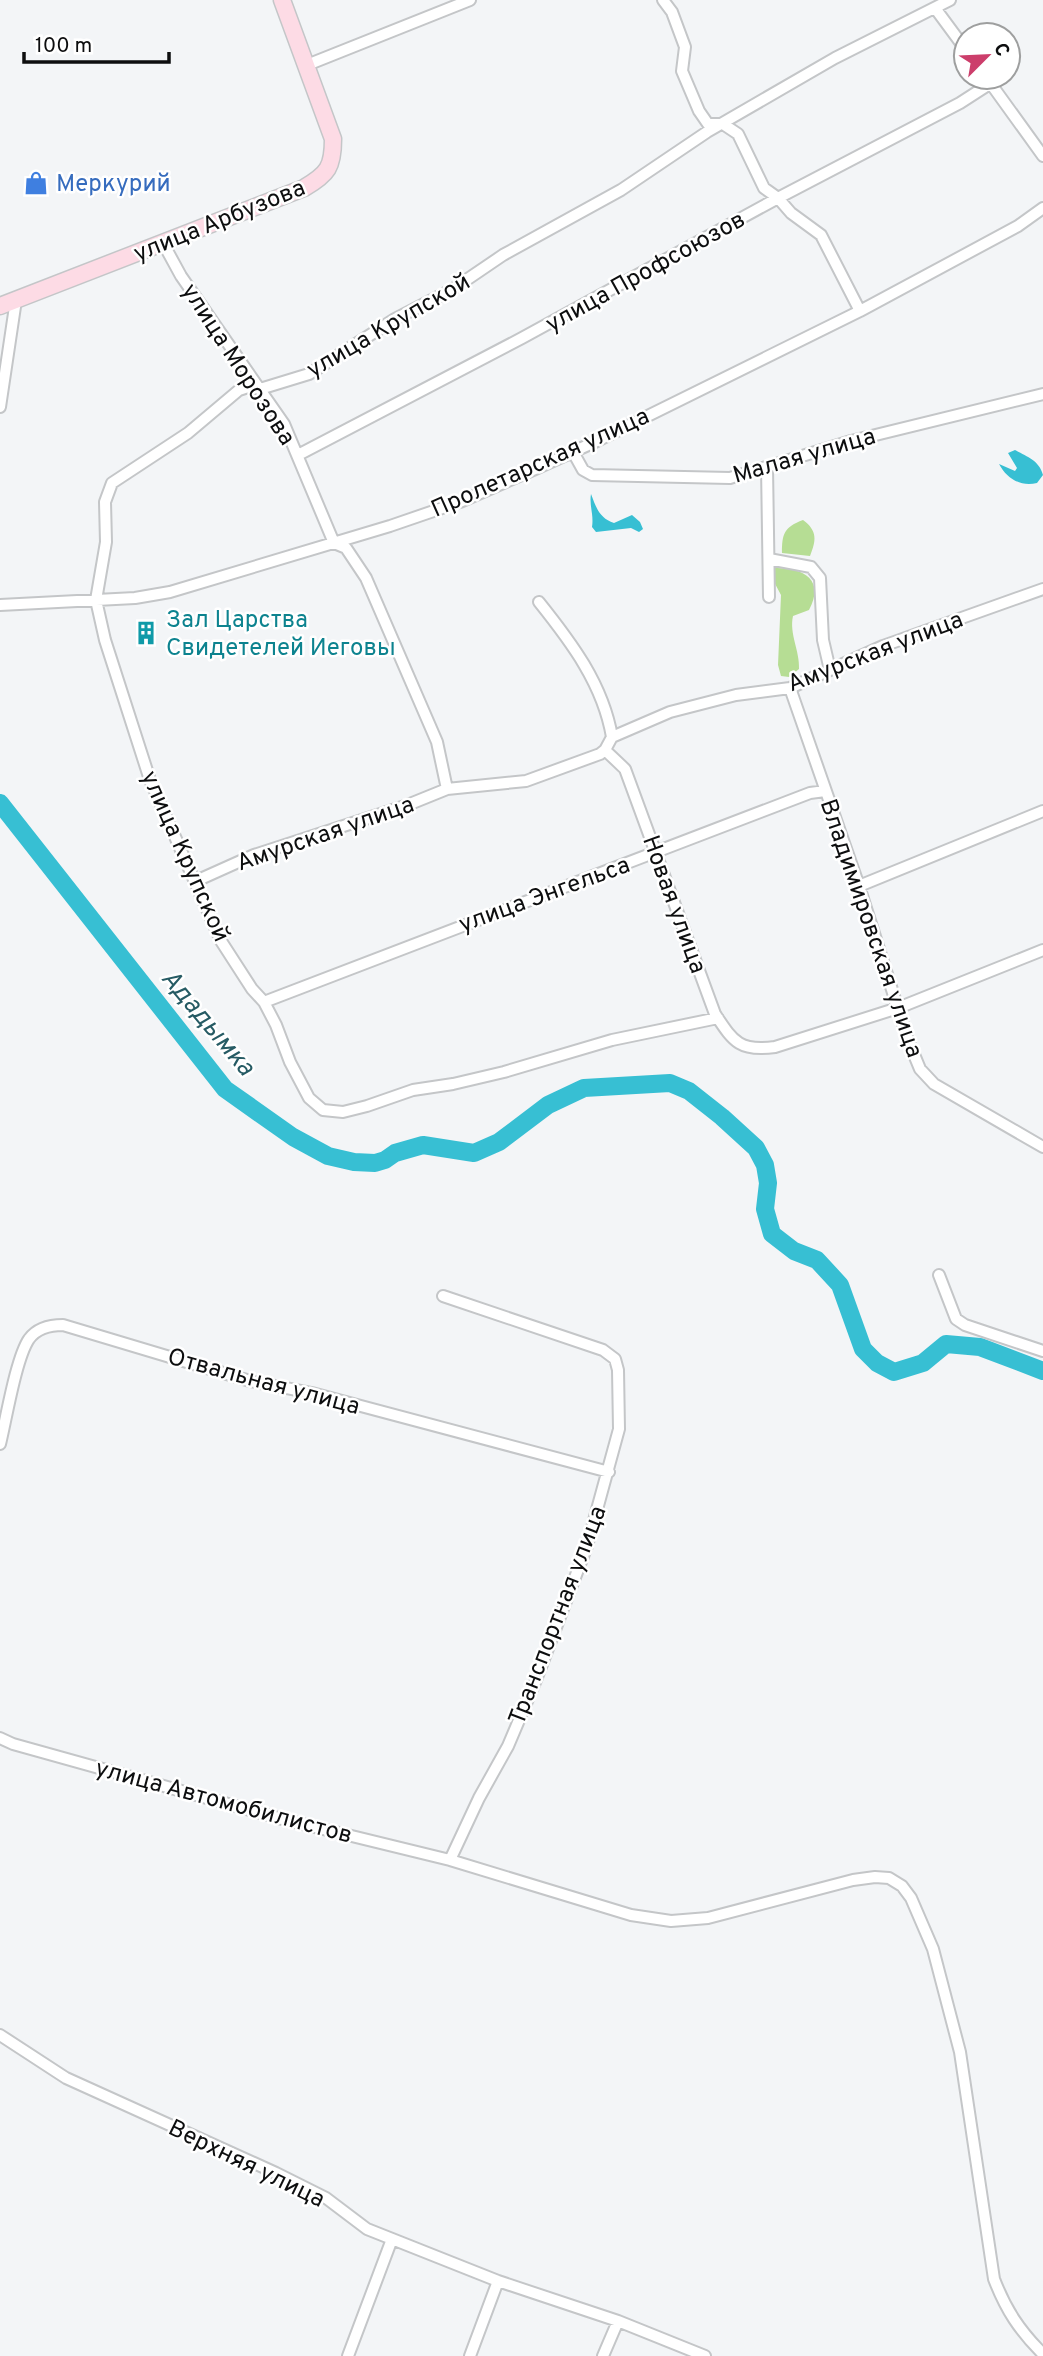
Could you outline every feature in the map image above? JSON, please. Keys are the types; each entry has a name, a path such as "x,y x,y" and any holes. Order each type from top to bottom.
{"street":[{"name":"улица Арбузова","path":"0,306 304,188 322,178 333,161 333,139 282,0"},
{"path":"307,65 470,0"},
{"path":"663,0 672,12 685,47 682,71 699,111 708,124 723,124 738,134 764,188 821,236 860,311"},
{"name":"улица Крупской","path":"718,1018 612,1040 466,1082 413,1090 343,1112 323,1110 309,1098 264,1002 222,941 150,780 105,640 96,600 106,542 104,502 112,483 188,433 239,390 248,387 260,389 309,374 395,319 453,289 503,255 621,190 706,132 835,58 950,0"},
{"path":"935,8 952,31"},
{"name":"улица Профсоюзов","path":"298,455 960,103 975,91"},
{"path":"996,91 1043,156"},
{"name":"Пролетарская улица","path":"0,605 135,598 170,592 460,502 573,452 860,311 1018,226 1043,208"},
{"name":"улица Морозова","path":"163,243 181,276 284,424 334,543 346,548 366,578 438,742 447,789"},
{"path":"0,407 16,300"},
{"name":"Малая улица","path":"573,452 583,470 603,477 730,478 851,442 1043,394"},
{"path":"768,467 769,597"},
{"path":"769,559 811,567 820,578 822,640 830,670"},
{"name":"Амурская улица","path":"611,737 670,712 736,695 790,688 958,618 1043,589"},
{"path":"539,602 572,642 584,663 600,699 611,737 605,750"},
{"name":"Владимировская улица","path":"790,688 920,1069 934,1084 1043,1147"},
{"name":"Амурская улица","path":"196,881 254,855 405,806 447,789 526,781 605,750"},
{"name":"Новая улица","path":"605,750 625,769 718,1018 731,1039 754,1050 775,1047 898,1008"},
{"name":"улица Энгельса","path":"264,1002 810,793 825,791"},
{"path":"859,886 1043,811"},
{"path":"898,1008 1043,950"},
{"path":"939,1275 956,1318 965,1325 1043,1351"},
{"name":"Транспортная улица","path":"443,1296 603,1350 615,1359 618,1370 619,1429 587,1546 536,1680 508,1746 478,1798 450,1860"},
{"name":"Отвальная улица","path":"0,1444 21,1356 28,1340 45,1327 63,1325 250,1381 312,1393 609,1472"},
{"name":"улица Автомобилистов","path":"0,1738 13,1744 282,1819 450,1860 631,1915 671,1921 708,1918 864,1878 889,1878 902,1886 911,1898 933,1949 960,2052 994,2279 1005,2307 1026,2337 1043,2354"},
{"name":"Верхняя улица","path":"0,2035 66,2078 326,2198 367,2229 498,2281 618,2321 705,2356"},
{"path":"348,2356 392,2239"},
{"path":"470,2356 498,2281"},
{"path":"603,2356 618,2321"}],"green space":[{"path":"803,520 811,528 814,537 810,556 782,553 785,532"},
{"path":"774,568 802,573 813,583 815,590 809,610 793,616 792,629 799,669 789,677 781,676 778,665 781,595 773,580"}],"water":[{"path":"1015,450 1039,466 1043,475 1037,483 1020,483 1010,478 1002,469 999,464 1015,471 1017,468 1008,453"},
{"path":"591,494 599,512 605,518 614,523 632,515 643,529 639,532 631,528 596,532 592,527"}],"waterway":[{"name":"Ададымка","path":"0,803 225,1089 293,1137 328,1156 354,1162 375,1163 395,1153 423,1145 474,1153 499,1142 548,1105 584,1088 670,1083 689,1091 756,1148 765,1165 768,1183 765,1209 772,1234 794,1251 817,1260 840,1285 863,1349 877,1363 894,1372 923,1363 946,1344 980,1347 1043,1371"}],"place":[{"name":"Меркурий","path":"36,183"},
{"name":"Зал Царства Свидетелей Иеговы","path":"146,633"}]}
